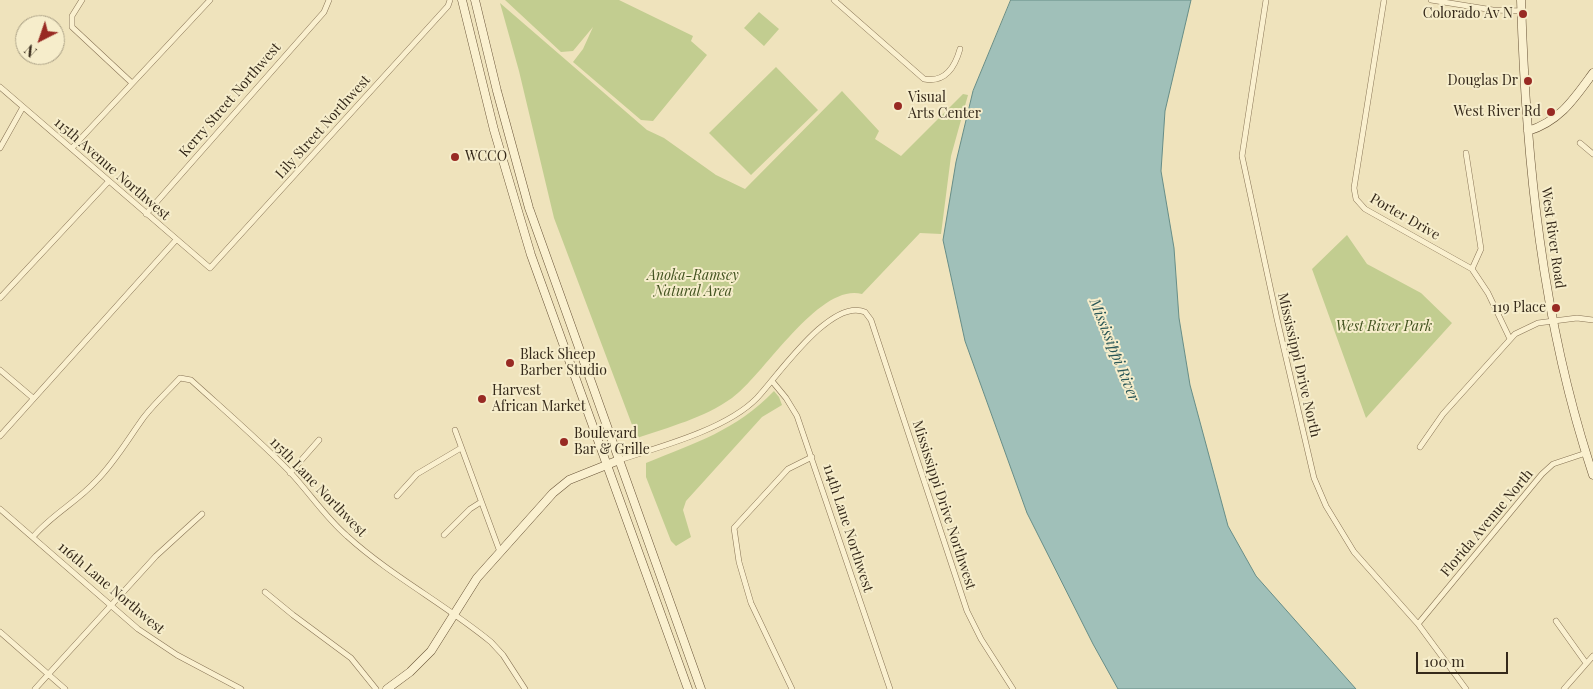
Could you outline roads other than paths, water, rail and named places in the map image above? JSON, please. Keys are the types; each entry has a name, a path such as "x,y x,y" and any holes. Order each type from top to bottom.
{"main road":[{"path":"462,0 485,98 511,192 606,465 688,689"},
{"path":"475,0 502,110 529,208 618,460 702,689"},
{"name":"West River Road","path":"1521,0 1528,131 1535,207 1553,321 1570,398 1593,475"},
{"path":"1528,131 1543,126 1560,116 1593,73"},
{"path":"387,689 426,657 454,616 476,578 559,487 574,477 618,460"}],"street":[{"path":"82,0 71,20 74,30 132,83"},
{"path":"72,148 210,0"},
{"name":"Kerry Street Northwest","path":"146,214 324,12 329,0"},
{"name":"Lily Street Northwest","path":"210,268 448,6 450,0"},
{"path":"834,0 924,79 935,80 947,75 955,63 960,49"},
{"name":"Mississippi Drive North","path":"1266,0 1242,156 1314,478 1326,506 1354,552 1418,624 1466,689"},
{"name":"Porter Drive","path":"1384,0 1354,188 1356,199 1365,209 1472,269 1488,293 1510,339"},
{"path":"1431,0 1493,10 1522,11"},
{"name":"115th Avenue Northwest","path":"0,87 210,268"},
{"path":"0,148 23,107"},
{"path":"1580,143 1593,154"},
{"path":"1466,153 1480,241 1479,257 1472,269"},
{"path":"0,298 109,181"},
{"path":"0,436 176,240"},
{"name":"Mississippi Drive Northwest","path":"772,381 813,335 832,318 844,311 855,309 865,312 871,320 967,611 981,639 1013,689"},
{"path":"1420,447 1442,414 1510,339 1529,326 1577,318 1593,320"},
{"path":"0,370 33,398"},
{"name":"115th Lane Northwest","path":"33,536 40,528 96,482 146,415 180,378 185,377 191,380 248,432 290,473 326,516 347,536 370,556 479,633 502,655 524,689"},
{"path":"618,460 728,420 752,402 772,381"},
{"name":"114th Lane Northwest","path":"772,381 793,408 812,457 890,689"},
{"path":"455,430 500,552"},
{"path":"290,473 319,440"},
{"path":"397,496 416,474 461,448"},
{"name":"Florida Avenue North","path":"1418,624 1542,474 1553,464 1586,453"},
{"path":"792,689 751,603 739,562 734,528 788,469 812,457"},
{"path":"444,535 470,509 481,502"},
{"name":"116th Lane Northwest","path":"0,509 138,629 177,655 241,689"},
{"path":"35,689 110,604 156,556 202,514"},
{"path":"265,592 351,658 376,689"},
{"path":"1556,621 1586,663"},
{"path":"0,632 66,689"},
{"path":"1564,689 1593,656"}],"water":[{"name":"Mississippi River","path":"1011,0 1191,0 1165,111 1161,171 1174,248 1179,318 1190,385 1228,526 1256,576 1356,689 1118,689 1093,644 1027,513 965,341 943,240 956,162 973,91"}],"place":[{"name":"Colorado Av N","path":"1523,14"},
{"name":"Douglas Dr","path":"1528,81"},
{"name":"Visual Arts Center","path":"898,106"},
{"name":"West River Rd","path":"1551,112"},
{"name":"WCCO","path":"455,157"},
{"name":"119 Place","path":"1556,308"},
{"name":"Black Sheep Barber Studio","path":"510,363"},
{"name":"Harvest African Market","path":"482,399"},
{"name":"Boulevard Bar & Grille","path":"564,442"}],"park label":[{"name":"Anoka-Ramsey Natural Area","path":"693,284"},
{"name":"West River Park","path":"1384,327"}]}
